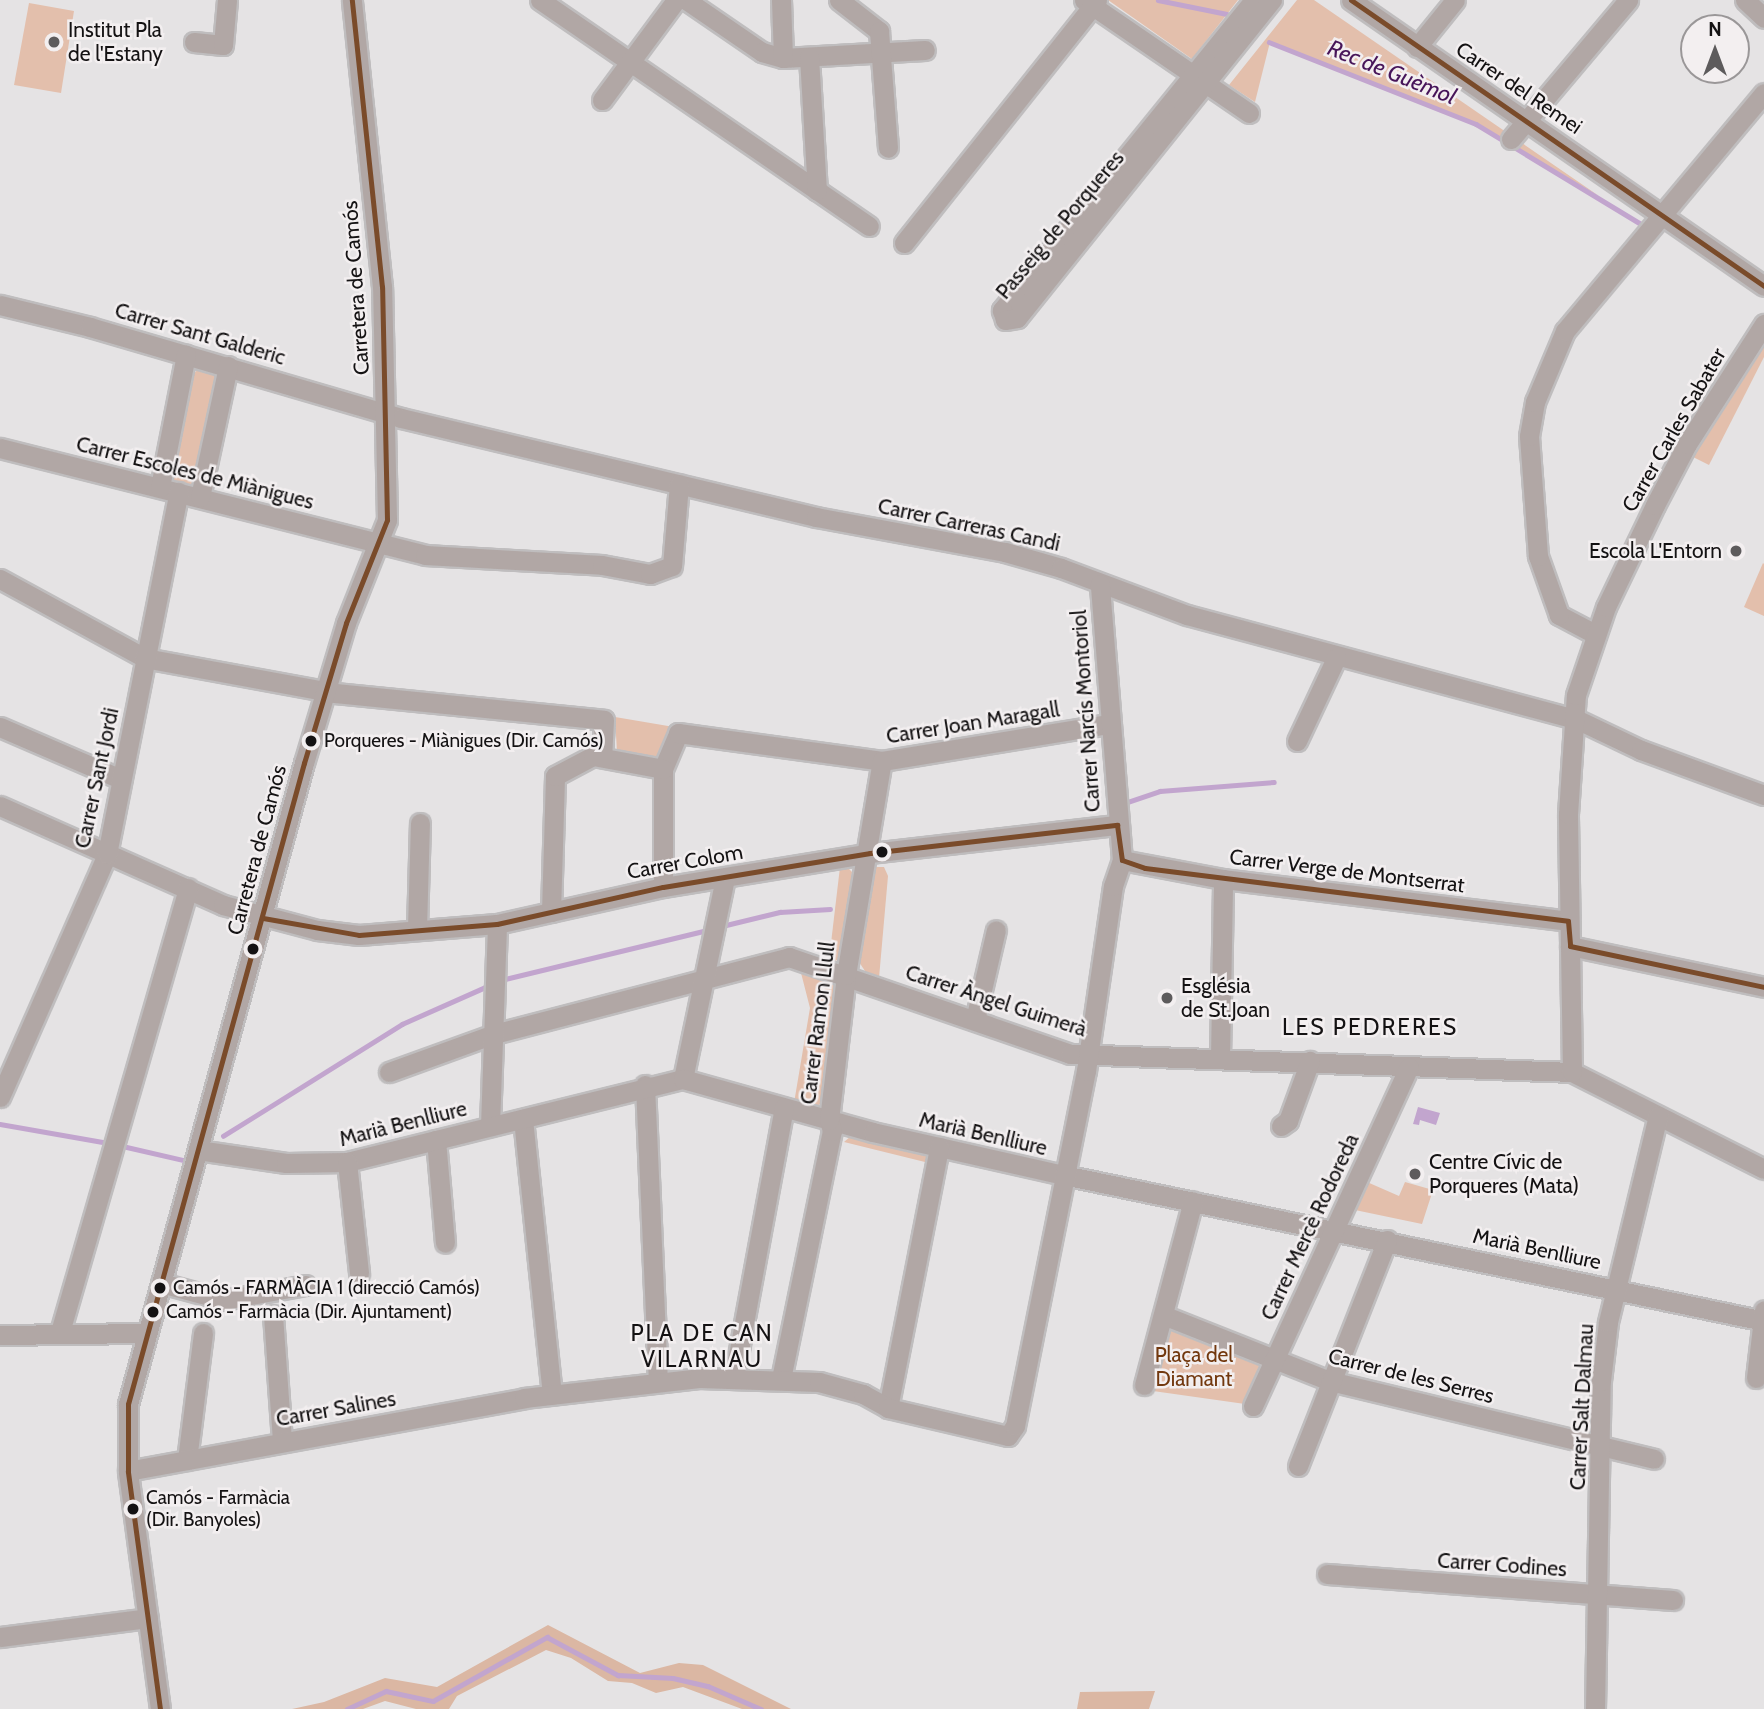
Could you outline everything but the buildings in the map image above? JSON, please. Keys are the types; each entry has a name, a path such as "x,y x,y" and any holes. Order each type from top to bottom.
{"street":[{"path":"194,42 223,45 226,0"},
{"name":"Carretera de Camós","path":"160,1709 128,1471 128,1405 325,691 346,623 380,544 387,520 382,287 352,0"},
{"path":"540,0 869,226"},
{"path":"602,100 676,0"},
{"path":"686,0 762,52 783,58 925,50"},
{"path":"781,0 783,58"},
{"path":"839,0 879,31 888,148"},
{"name":"Passeig de Porqueres","path":"1254,0 1199,80 1017,318 1004,320 1002,310 1199,80 1272,0"},
{"name":"Carrer del Remei","path":"1351,0 1528,120 1764,286"},
{"path":"1417,47 1455,0"},
{"path":"1511,139 1628,0"},
{"path":"1745,0 1764,18"},
{"path":"904,243 1091,2 1249,113"},
{"path":"808,57 817,191"},
{"path":"1595,634 1559,615 1538,556 1529,436 1535,402 1565,331 1764,93"},
{"name":"Carrer Sant Galderic","path":"0,305 386,411"},
{"name":"Carrer Carles Sabater","path":"1572,1072 1568,920 1569,770 1576,719 1576,695 1595,634 1674,469 1764,324"},
{"name":"Carrer Sant Jordi","path":"0,1097 107,853 145,658 170,490 186,355"},
{"path":"200,497 228,366"},
{"name":"Carrer Carreras Candi","path":"386,411 401,418 817,517 1005,552 1336,658 1576,719 1641,750 1764,795"},
{"name":"Carrer Escoles de Miànigues","path":"0,448 425,555 489,561 602,565 650,574 668,570 679,484"},
{"path":"0,579 145,658 325,691 604,720 602,757"},
{"name":"Carrer Narcís Montoriol","path":"888,1408 1008,1436 1015,1426 1088,1055 1113,886 1122,860 1117,825 1100,584"},
{"path":"1297,741 1336,658"},
{"name":"Carrer Joan Maragall","path":"663,769 678,733 882,761 1109,724"},
{"path":"0,727 121,779"},
{"path":"551,912 555,776 593,756 663,769 663,887"},
{"name":"Carrer Ramon Llull","path":"781,1379 832,1131 829,1121 846,975 861,868 870,853 882,761"},
{"name":"Carrer Colom","path":"0,806 263,918 359,935 497,924 663,887 870,853 1117,825"},
{"path":"418,929 420,823"},
{"name":"Carrer Verge de Montserrat","path":"1122,860 1145,868 1223,879 1568,920"},
{"path":"683,1079 725,878"},
{"path":"1220,1058 1223,879"},
{"path":"60,1332 188,888"},
{"path":"491,1126 497,924"},
{"path":"975,1020 996,930"},
{"path":"1570,946 1764,987"},
{"name":"Carrer Àngel Guimerà","path":"389,1072 494,1034 704,977 789,957 1070,1054 1572,1072 1764,1169"},
{"path":"1281,1126 1288,1121 1310,1061"},
{"name":"Carrer Mercè Rodoreda","path":"1253,1406 1409,1067"},
{"name":"Marià Benlliure","path":"198,1150 286,1163 347,1162 523,1119 645,1085 683,1079 829,1121 1064,1175 1763,1317"},
{"path":"645,1085 658,1382"},
{"path":"734,1377 784,1108"},
{"name":"Carrer Salt Dalmau","path":"1595,1709 1601,1381 1615,1289 1658,1116"},
{"path":"523,1119 552,1394"},
{"path":"436,1140 445,1243"},
{"path":"888,1408 939,1147"},
{"path":"347,1162 359,1273"},
{"path":"1144,1385 1193,1201"},
{"path":"1298,1466 1387,1240"},
{"path":"161,1283 224,1300 306,1285"},
{"path":"273,1315 282,1441"},
{"name":"Carrer de les Serres","path":"1163,1315 1330,1381 1654,1459"},
{"path":"1756,1378 1763,1317"},
{"path":"0,1335 146,1332"},
{"path":"187,1460 203,1333"},
{"name":"Carrer Salines","path":"128,1471 552,1394 658,1382 734,1377 819,1382 863,1394 888,1408"},
{"name":"Carrer Codines","path":"1326,1574 1673,1600"},
{"path":"0,1637 148,1618"}],"green space":[{"path":"1108,0 1238,0 1192,59"},
{"path":"1297,0 1314,0 1599,196 1476,124 1270,42 1255,102 1229,85"},
{"path":"29,3 74,11 61,93 14,85"},
{"path":"1764,345 1764,357 1709,465 1693,457"},
{"path":"202,366 217,374 193,487 174,483 172,477 193,374"},
{"path":"1764,564 1764,616 1744,607"},
{"path":"615,717 674,727 660,757 653,761 617,752"},
{"path":"846,866 852,872 842,956 833,963 829,960 840,867"},
{"path":"874,867 884,867 888,876 879,978 867,974 859,962"},
{"path":"800,969 834,984 837,994 823,1102 814,1108 794,1103 810,1008"},
{"path":"851,1136 926,1154 929,1163 844,1142"},
{"path":"1367,1182 1399,1196 1405,1182 1433,1190 1422,1224 1355,1210"},
{"name":"Plaça del Diamant","path":"1176,1329 1257,1360 1260,1370 1245,1404 1153,1391 1167,1333"}],"shaded area":[{"path":"1418,1107 1440,1113 1436,1125 1420,1120 1419,1125 1413,1124"},
{"path":"548,1625 640,1673 679,1663 703,1665 791,1709 742,1709 683,1687 656,1693 632,1683 608,1681 571,1658 546,1650 457,1696 449,1709 416,1709 385,1701 363,1709 292,1709 324,1702 385,1678 437,1687"},
{"path":"1155,1691 1149,1709 1077,1709 1080,1692"}],"waterway":[{"name":"Rec de Guèmol","path":"1158,0 1227,14"},
{"name":"Rec de Guèmol","path":"1269,42 1476,124 1643,225"},
{"path":"1125,803 1160,791 1274,782"},
{"path":"722,926 780,912 830,909"},
{"path":"501,980 707,930"},
{"path":"223,1136 402,1024 490,985"},
{"path":"0,1124 109,1143"},
{"path":"118,1145 183,1160"},
{"path":"347,1709 386,1691 433,1701 547,1637 618,1675 673,1678 708,1686 761,1709"}],"transit line":[{"path":"160,1709 128,1471 128,1404 304,763 346,623 387,520 382,287 352,0"},
{"path":"1351,0 1764,286"},
{"path":"263,918 359,935 497,924 663,887 870,853 1117,825 1122,860 1145,868 1568,921 1570,946 1764,987"}],"place":[{"name":"Institut Pla de l'Estany","path":"54,42"},
{"name":"Escola L'Entorn","path":"1736,551"},
{"name":"Porqueres - Miànigues (Dir. Camós)","path":"311,741"},
{"name":"Església de St.Joan","path":"1167,998"},
{"name":"Centre Cívic de Porqueres (Mata)","path":"1415,1174"},
{"name":"Camós - FARMÀCIA 1 (direcció Camós)","path":"160,1288"},
{"name":"Camós - Farmàcia (Dir. Ajuntament)","path":"153,1312"},
{"name":"Camós - Farmàcia (Dir. Banyoles)","path":"133,1509"}],"district":[{"name":"LES PEDRERES","path":"1370,1027"},
{"name":"PLA DE CAN VILARNAU","path":"702,1346"}]}
